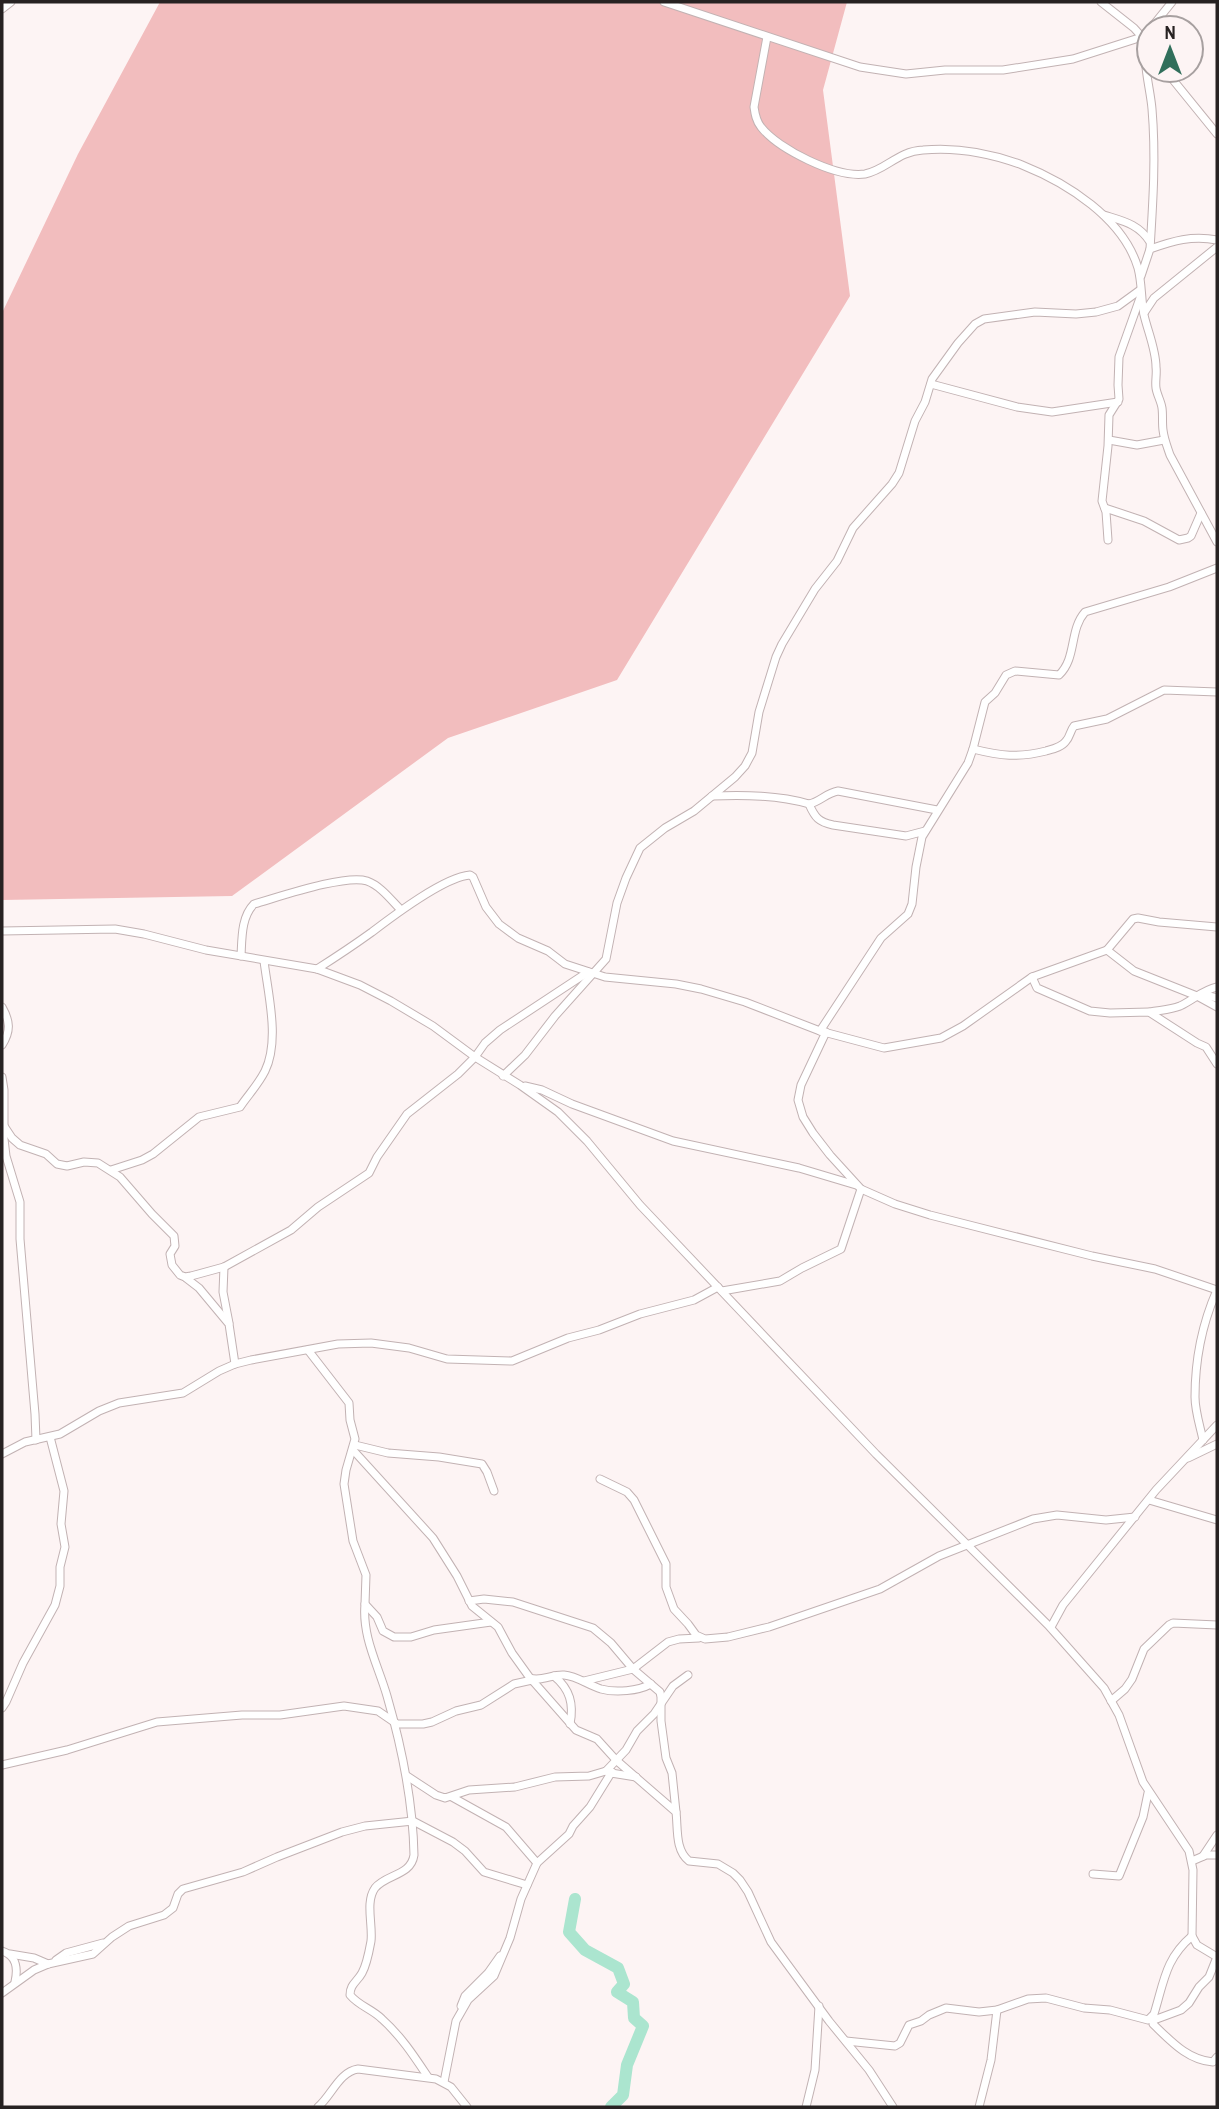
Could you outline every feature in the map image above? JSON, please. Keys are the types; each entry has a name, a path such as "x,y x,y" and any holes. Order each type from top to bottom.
{"street":[{"path":"2,9 11,2"},
{"path":"664,2 860,67 906,74 946,70 1003,70 1073,59 1135,43"},
{"path":"1101,2 1135,29"},
{"path":"767,37 755,97 755,118 761,127 792,151 831,169 863,174 873,172 905,153 919,150 954,148 977,153 1021,165 1053,181 1077,195 1120,233 1137,266 1156,364 1164,440 1217,542"},
{"path":"1140,281 1150,246 1154,195 1152,107 1149,84"},
{"path":"1176,84 1217,134"},
{"path":"1100,214 1136,226 1143,231 1150,246"},
{"path":"1150,246 1196,237 1217,240"},
{"path":"1144,313 1154,298 1217,247"},
{"path":"185,1278 224,1268 291,1230 318,1207 369,1174 377,1157 407,1114 475,1058 485,1043 500,1030 590,973 606,959 617,903 640,848 665,828 694,811 735,777 749,759 755,742 759,712 782,644 815,589 837,561 853,528 899,473 915,421 935,374 975,324 984,319 1035,312 1096,312 1118,306 1141,293"},
{"path":"1108,540 1102,500 1109,415 1118,402 1119,357 1141,293"},
{"path":"931,384 1017,407 1052,412 1118,402"},
{"path":"1109,440 1138,445 1164,440"},
{"path":"1105,508 1144,521 1180,540 1191,536 1201,513"},
{"path":"859,1187 813,1133 803,1117 798,1100 801,1085 823,1032 881,938 908,914 912,904 922,837 963,773 973,749 983,706 1003,678 1016,671 1059,675 1071,658 1078,624 1083,614 1169,587 1217,568"},
{"path":"973,749 1020,757 1034,754 1065,743 1074,726 1107,719 1158,692 1217,692"},
{"path":"712,796 783,798 809,804 838,791 937,810"},
{"path":"809,804 821,823 899,836 913,836 926,831"},
{"path":"317,969 401,910 451,881 470,875 486,907 499,924 518,937 548,951 561,962 605,977 701,989 745,1002 823,1032 884,1048 941,1038 1032,977 1107,950 1130,922 1138,918 1217,927"},
{"path":"241,956 248,910 254,904 337,882 360,880 379,888 401,910"},
{"path":"1206,925 1217,918"},
{"path":"2,931 115,929 264,961 317,969 360,985 391,1001 520,1085 569,1122 640,1205 914,1494 969,1544 1051,1627 1104,1688 1119,1715 1143,1782 1189,1851 1192,1861 1192,1936 1197,1945 1217,1957 1209,1977 1181,2010 1147,2020 1046,1998 1028,1998 996,2010 979,2012 941,2009 909,2025 895,2046 846,2041"},
{"path":"1107,950 1134,971 1217,999"},
{"path":"111,1170 153,1154 199,1117 240,1107 256,1088 268,1063 273,1039 264,961"},
{"path":"503,1076 525,1055 590,973"},
{"path":"1032,977 1037,988 1080,1008 1099,1012 1149,1012 1170,1009 1183,1005 1205,990 1217,987"},
{"path":"1199,995 1217,1007"},
{"path":"2,1007 9,1021 9,1028 8,1036 2,1045"},
{"path":"1149,1012 1204,1045 1217,1064"},
{"path":"2,1077 6,1156 20,1202 20,1240 36,1440"},
{"path":"520,1085 542,1090 657,1137 812,1171 930,1215 1155,1269 1217,1290 1200,1340 1195,1399 1203,1440"},
{"path":"5,1126 20,1145 46,1154 57,1164 67,1166 99,1163 120,1177 174,1237 175,1246 170,1254 172,1265 180,1275 200,1288 229,1324"},
{"path":"2,1454 17,1445 50,1437 119,1403 183,1393 235,1364 338,1344 371,1343 409,1348 447,1359 512,1360 568,1338 599,1330 657,1308 694,1300 720,1289 780,1281 841,1249 859,1187"},
{"path":"224,1268 223,1292 235,1364"},
{"path":"308,1350 349,1403 354,1447 346,1470 345,1484 353,1542 366,1575 365,1630 386,1693 406,1776 412,1821 412,1863 401,1873 377,1885 372,1894 372,1938 369,1953 362,1974 350,1987 350,1995 395,2031 428,2077"},
{"path":"1051,1627 1063,1605 1135,1517 1217,1425"},
{"path":"2,1708 55,1605 60,1586 60,1567 65,1547 61,1524 64,1491 50,1437"},
{"path":"1184,1460 1217,1444"},
{"path":"354,1447 482,1464 494,1491"},
{"path":"354,1447 440,1548 469,1601 498,1627 512,1653 532,1680 570,1724 582,1734 597,1739 677,1812"},
{"path":"600,1479 627,1492 634,1500 666,1564 666,1587 674,1609 700,1639"},
{"path":"1149,1500 1217,1520"},
{"path":"584,1681 633,1669 668,1642 728,1637 791,1620 880,1588 939,1556 1022,1522 1057,1515 1106,1521 1135,1517"},
{"path":"469,1601 484,1599 513,1602 593,1628 660,1692 666,1758 671,1773 682,1854 689,1861 725,1867 740,1880 771,1942 869,2070 893,2107"},
{"path":"365,1604 377,1617 383,1630 394,1637 411,1637 434,1630 491,1622"},
{"path":"1111,1701 1132,1679 1144,1649 1169,1625 1217,1625"},
{"path":"2,1765 77,1747 157,1722 242,1715 280,1715 344,1706 378,1711 402,1725 432,1722 446,1714 481,1705 514,1684 554,1675 566,1675 609,1690 638,1690 651,1684"},
{"path":"554,1675 565,1686 572,1702 570,1724"},
{"path":"443,2082 461,2004 465,1996 488,1973 496,1959 503,1954 537,1863 569,1834 590,1807 609,1771 637,1731 673,1686 688,1675"},
{"path":"406,1776 445,1798 469,1790 515,1787 555,1777 609,1771 636,1777"},
{"path":"1093,1874 1119,1876 1140,1827 1149,1792"},
{"path":"452,1797 506,1827 537,1863"},
{"path":"2,1993 34,1970 50,1963 93,1954 138,1922 156,1919 173,1908 178,1894 188,1887 243,1872 342,1832 365,1826 412,1821 453,1842 484,1872 527,1885"},
{"path":"1202,1857 1217,1835"},
{"path":"1192,1861 1217,1855"},
{"path":"1192,1936 1175,1952 1169,1963 1153,2024 1180,2050 1207,2061 1213,2062 1217,2057"},
{"path":"2,1951 50,1963"},
{"path":"10,1954 16,1966 15,1983"},
{"path":"807,2107 815,2070 819,2006"},
{"path":"979,2107 990,2060 996,2010"},
{"path":"318,2107 350,2070 358,2069 428,2077 443,2082 457,2093 467,2107"}],"shaded area":[{"path":"160,2 847,2 823,90 850,296 617,680 448,738 232,896 2,900 2,313 78,154"}],"waterway":[{"path":"575,1899 569,1932 585,1950 618,1968 624,1984 617,1992 633,2002 634,2018 643,2026 627,2065 623,2095 611,2107"}]}
